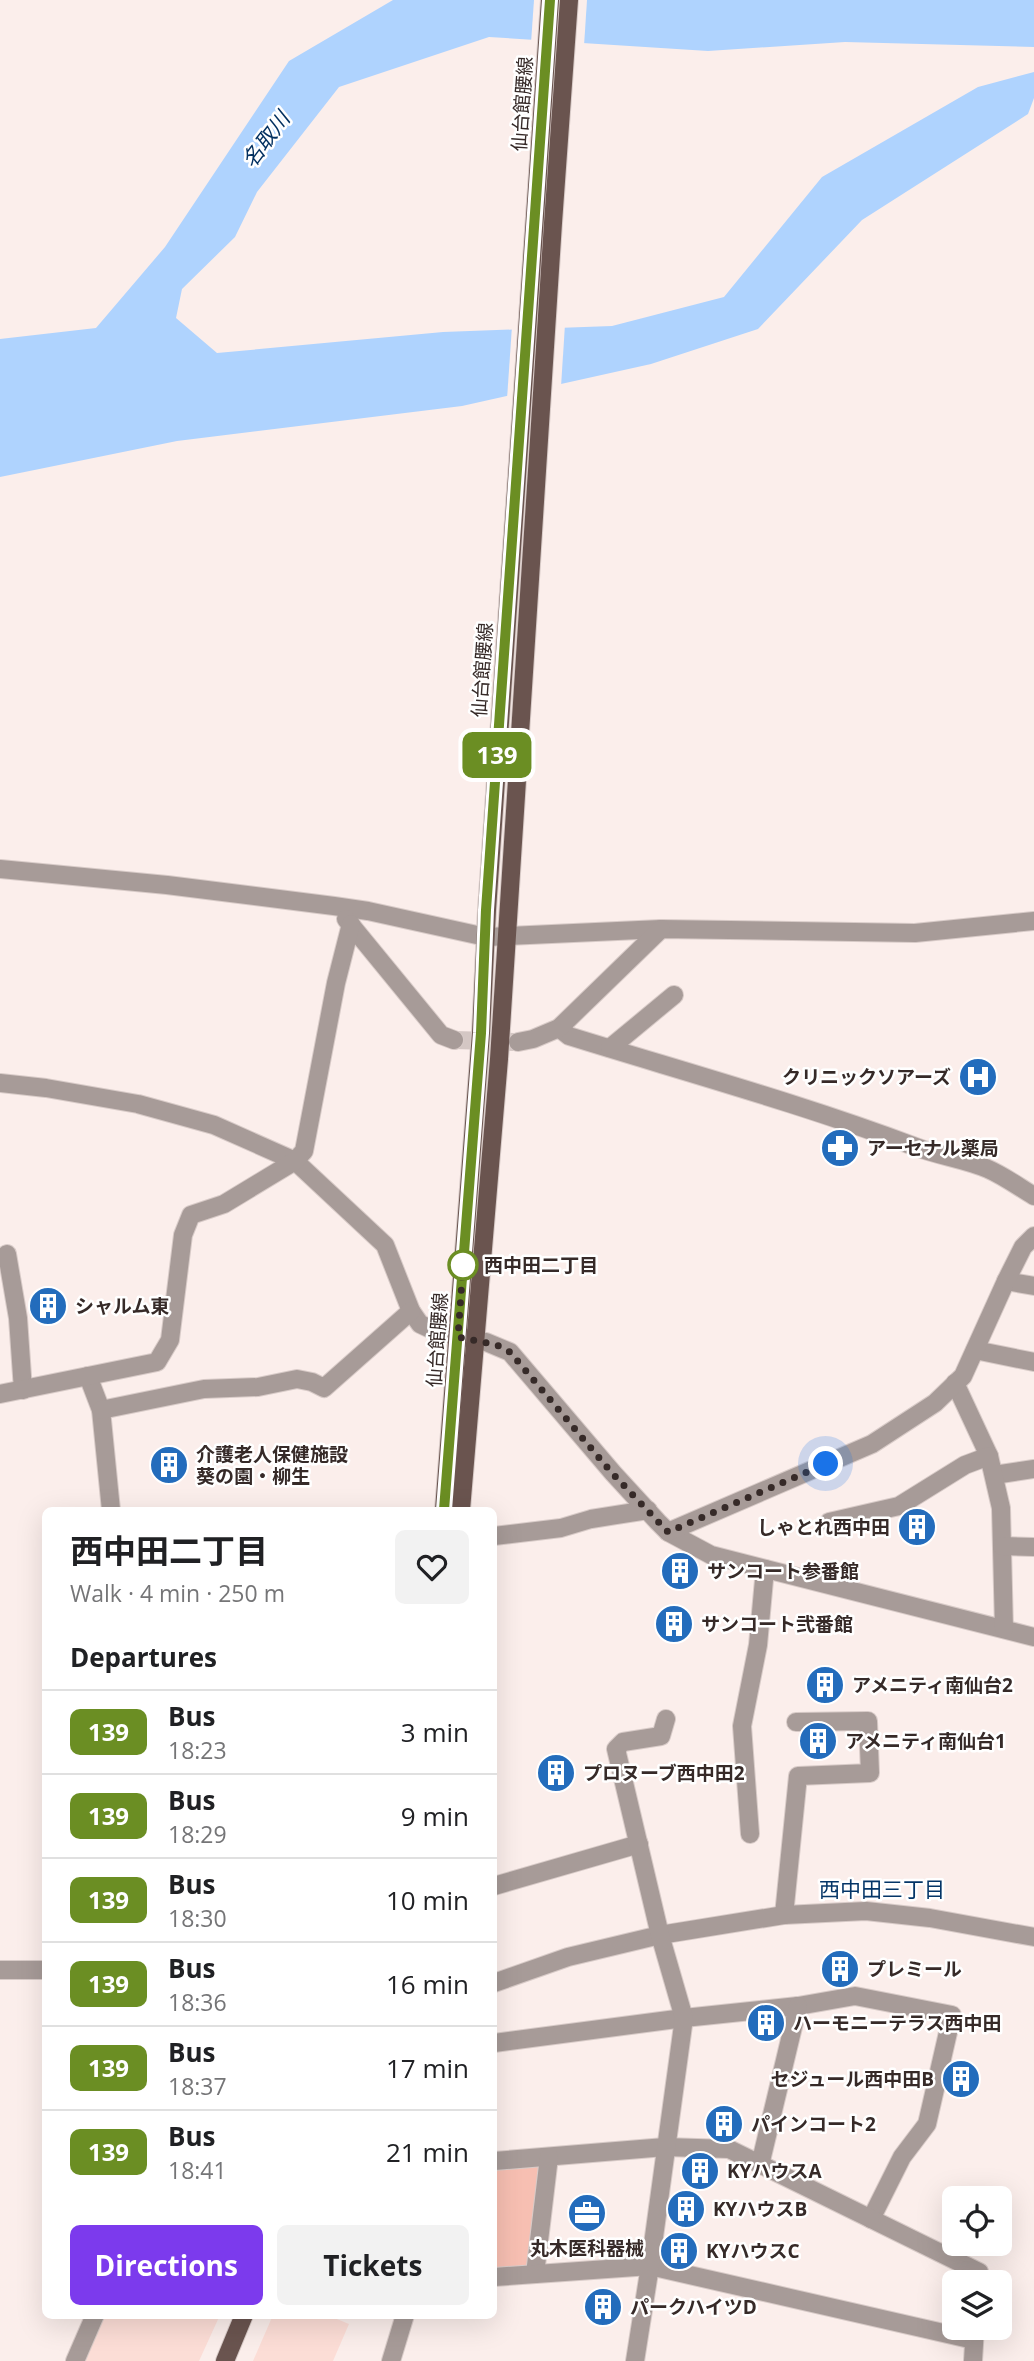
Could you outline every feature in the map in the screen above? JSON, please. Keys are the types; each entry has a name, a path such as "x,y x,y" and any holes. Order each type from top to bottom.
{"main road":[{"name":"仙台館腰線","path":"461,1507 472,1135 550,0"},
{"name":"仙台館腰線","path":"444,1507 492,1149 569,0"},
{"path":"225,2361 242,2319"}],"street":[{"path":"5,872 167,885 334,906 486,937 505,938 661,929 915,933 1034,921"},
{"path":"334,906 441,1035 454,1040"},
{"path":"0,1394 157,1362 170,1340 183,1235 191,1215 224,1204 295,1161 304,1151 336,983 351,924"},
{"path":"518,1042 533,1040 559,1028 661,929"},
{"path":"610,1048 674,995"},
{"path":"559,1028 569,1036 722,1081 860,1126 923,1150 966,1161 989,1170 1034,1196"},
{"path":"0,1083 138,1104 214,1125 295,1161 385,1244 411,1311 420,1324 437,1332 497,1345 510,1352 612,1473 668,1532 711,1555 1034,1637"},
{"path":"668,1532 872,1444 935,1403 963,1376 1006,1281 1023,1248 1034,1236"},
{"path":"7,1254 18,1318 23,1390"},
{"path":"1006,1281 1034,1286"},
{"path":"101,1410 204,1389 258,1387 297,1379 324,1388 411,1311"},
{"path":"975,1350 1034,1362"},
{"path":"88,1376 101,1410 111,1507"},
{"path":"956,1383 989,1456 1001,1508 1004,1629"},
{"path":"829,1522 899,1506 965,1465 989,1456"},
{"path":"994,1475 1034,1469"},
{"path":"497,1536 561,1528 591,1519 648,1510"},
{"path":"1002,1546 1034,1547"},
{"path":"750,1834 741,1726 758,1645 765,1569"},
{"path":"635,2361 684,2018 660,1935 616,1749 623,1742 660,1736 666,1719"},
{"path":"784,1915 798,1776 870,1773 868,1721 796,1722"},
{"path":"497,1885 639,1844"},
{"path":"497,1982 568,1957 660,1935 784,1915 866,1911 930,1918 1034,1937"},
{"path":"0,1970 42,1970"},
{"path":"497,2045 684,2018 798,2006 855,1996 953,2015 927,2124 902,2157 871,2218"},
{"path":"760,2165 798,2006"},
{"path":"497,2161 665,2147 729,2149 975,2270"},
{"path":"535,2274 549,2157"},
{"path":"497,2277 650,2266 942,2327"},
{"path":"75,2361 93,2319"},
{"path":"391,2361 404,2319"},
{"path":"973,2361 974,2340"}],"shaded area":[{"path":"538,2164 542,2170 530,2265 497,2269 497,2167"},
{"path":"100,2319 218,2319 199,2361 83,2361"},
{"path":"271,2319 337,2319 349,2324 333,2361 253,2361"}],"water":[{"name":"名取川","path":"393,0 1034,0 1034,47 845,42 708,51 489,37 339,87 257,192 235,237 182,289 176,318 217,353 443,332 612,326 724,297 822,177 978,87 1034,72 1034,98 1028,114 862,220 758,329 651,364 462,406 177,441 0,477 0,339 96,328 165,247 289,61"}],"pier":[{"path":"534,0 587,0 584,46 531,43"},
{"path":"565,324 561,387 507,399 512,326"}],"tunnel":[{"path":"454,1040 514,1042"}],"bus line":[{"name":"139","path":"444,1507 481,1033 486,910 550,0"}],"place":[{"name":"クリニックソアーズ","path":"978,1077"},
{"name":"アーセナル薬局","path":"840,1148"},
{"name":"西中田二丁目","path":"463,1265"},
{"name":"シャルム東","path":"48,1306"},
{"name":"介護老人保健施設 葵の園・柳生","path":"169,1465"},
{"name":"しゃとれ西中田","path":"917,1527"},
{"name":"サンコート参番館","path":"680,1571"},
{"name":"サンコート弐番館","path":"674,1624"},
{"name":"アメニティ南仙台2","path":"825,1685"},
{"name":"アメニティ南仙台1","path":"818,1741"},
{"name":"プロヌーブ西中田2","path":"556,1773"},
{"name":"プレミール","path":"840,1969"},
{"name":"ハーモニーテラス西中田","path":"766,2023"},
{"name":"セジュール西中田B","path":"961,2079"},
{"name":"パインコート2","path":"724,2124"},
{"name":"KYハウスA","path":"700,2171"},
{"name":"KYハウスB","path":"686,2209"},
{"name":"丸木医科器械","path":"587,2213"},
{"name":"KYハウスC","path":"679,2251"},
{"name":"パークハイツD","path":"603,2307"}],"district":[{"name":"西中田三丁目","path":"882,1890"}],"route":[{"path":"463,1265 458,1337 497,1345 510,1352 612,1473 668,1532 826,1464"}]}
